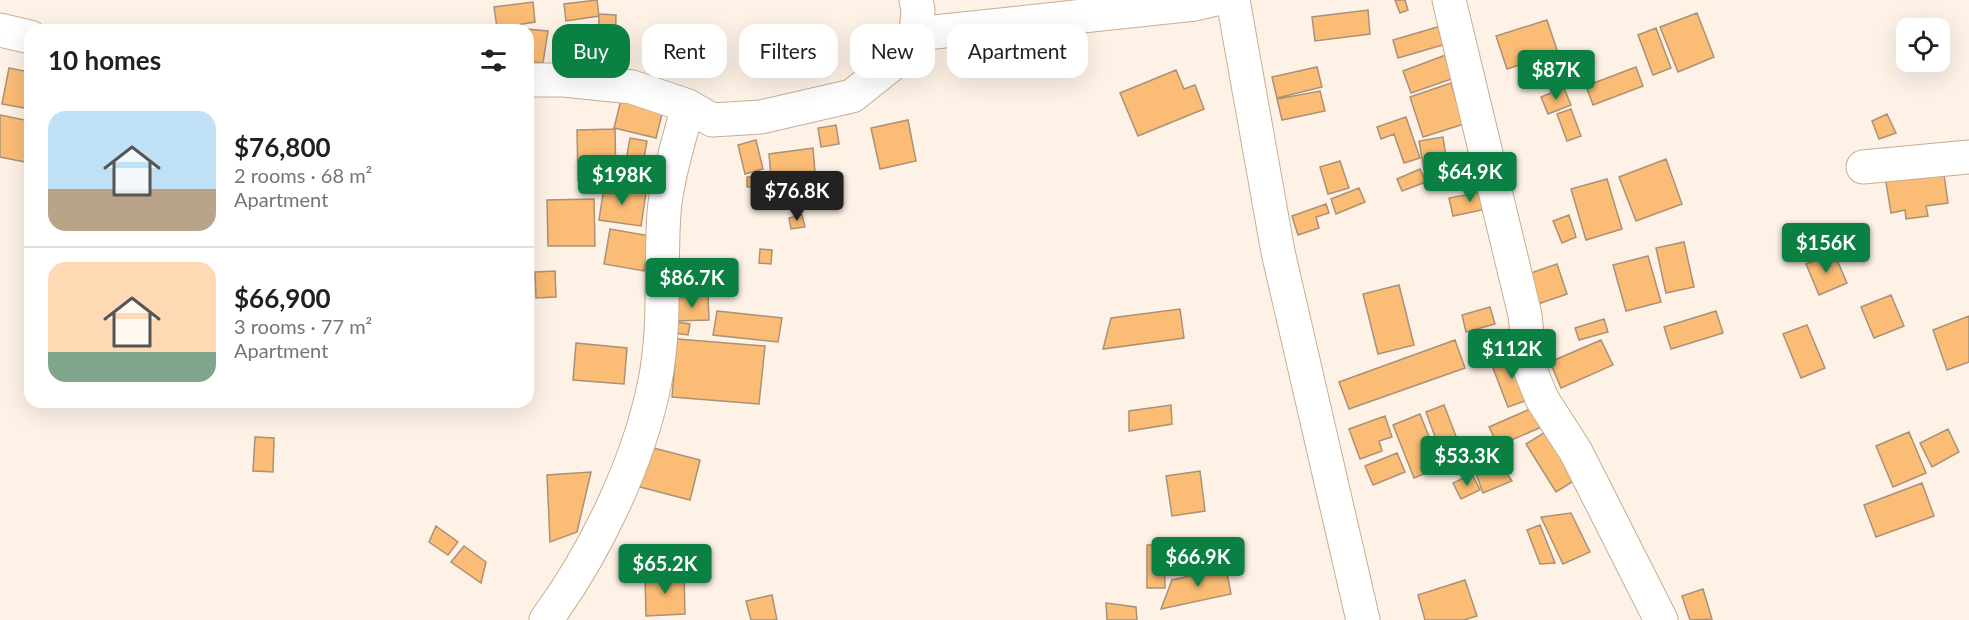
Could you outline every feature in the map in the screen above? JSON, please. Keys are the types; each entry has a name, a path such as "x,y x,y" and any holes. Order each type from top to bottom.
{"street":[{"path":"916,0 917,24"},
{"path":"935,32 1195,4 1212,0"},
{"path":"1233,0 1278,252 1363,620"},
{"path":"1449,0 1525,315 1531,372 1542,399 1576,452 1661,620"},
{"path":"534,80 564,80 632,87 688,106 712,120 761,117 852,96 874,78"},
{"path":"546,620 574,579 629,468 655,381 662,316 664,212 688,106"},
{"path":"1863,167 1969,157"}],"building":[{"path":"597,0 599,16 566,21 564,4"},
{"path":"1395,0 1405,0 1408,10 1400,13"},
{"path":"533,2 535,22 496,24 494,7"},
{"path":"1368,10 1370,34 1315,41 1312,17"},
{"path":"1697,13 1714,57 1678,72 1660,27"},
{"path":"599,14 616,15 616,24 599,24"},
{"path":"1547,20 1558,53 1507,69 1496,36"},
{"path":"1441,26 1446,44 1398,58 1393,40"},
{"path":"1656,28 1671,68 1653,75 1638,35"},
{"path":"534,30 548,31 543,63 534,62"},
{"path":"1451,53 1460,76 1411,93 1403,71"},
{"path":"1317,67 1322,87 1277,98 1272,77"},
{"path":"1636,67 1643,86 1593,105 1586,86"},
{"path":"9,68 24,71 24,108 2,104"},
{"path":"1176,70 1184,89 1195,85 1204,109 1138,136 1120,93"},
{"path":"1451,83 1464,124 1423,137 1410,97"},
{"path":"1564,88 1571,105 1548,114 1541,97"},
{"path":"1320,91 1325,111 1282,120 1277,99"},
{"path":"623,92 665,102 656,138 614,128"},
{"path":"1571,109 1581,136 1567,141 1557,114"},
{"path":"1887,114 1896,133 1879,139 1872,121"},
{"path":"0,115 24,120 24,162 0,157"},
{"path":"1406,117 1420,158 1404,163 1394,134 1381,139 1377,127"},
{"path":"908,120 916,161 880,169 871,128"},
{"path":"836,125 839,144 821,147 818,128"},
{"path":"615,129 616,180 578,181 577,130"},
{"path":"1443,137 1449,176 1428,179 1424,170 1419,141"},
{"path":"630,138 647,141 640,180 623,177"},
{"path":"756,140 763,169 745,174 738,145"},
{"path":"813,148 815,172 771,177 769,154"},
{"path":"1666,159 1682,204 1636,221 1619,177"},
{"path":"1340,161 1349,188 1328,194 1320,167"},
{"path":"1943,167 1948,203 1926,206 1928,216 1906,219 1905,210 1891,213 1885,176"},
{"path":"1420,169 1426,182 1402,191 1397,179"},
{"path":"747,177 764,177 764,186 747,187"},
{"path":"1607,179 1622,229 1586,240 1571,189"},
{"path":"604,187 646,193 641,226 599,220"},
{"path":"1359,188 1365,202 1336,214 1331,199"},
{"path":"1487,191 1491,208 1453,216 1449,198"},
{"path":"594,199 595,246 548,246 547,200"},
{"path":"1326,204 1329,213 1316,217 1319,228 1298,235 1292,216"},
{"path":"802,215 805,227 791,229 789,218"},
{"path":"1569,215 1576,237 1562,243 1553,221"},
{"path":"610,229 650,236 644,271 604,264"},
{"path":"1684,242 1694,287 1666,293 1656,248"},
{"path":"760,249 772,250 771,264 759,263"},
{"path":"1834,253 1847,283 1819,295 1806,264"},
{"path":"1648,256 1661,302 1626,311 1613,265"},
{"path":"1557,264 1567,294 1538,304 1528,274"},
{"path":"555,271 556,297 536,298 535,272"},
{"path":"1399,285 1414,345 1378,354 1363,294"},
{"path":"1891,295 1904,326 1874,338 1861,307"},
{"path":"708,296 709,320 675,321 675,297"},
{"path":"1490,307 1495,324 1466,332 1462,315"},
{"path":"1180,309 1184,338 1103,349 1111,318"},
{"path":"717,311 782,318 778,342 713,335"},
{"path":"1716,311 1723,333 1671,349 1664,327"},
{"path":"1969,316 1969,362 1947,370 1933,330"},
{"path":"1604,319 1608,332 1579,340 1575,328"},
{"path":"676,322 690,324 688,335 675,333"},
{"path":"1807,325 1825,368 1801,378 1783,334"},
{"path":"677,339 765,346 759,404 672,397"},
{"path":"1455,340 1465,368 1349,409 1339,382"},
{"path":"1601,340 1613,365 1561,388 1550,362"},
{"path":"576,343 627,348 624,384 573,380"},
{"path":"1517,353 1533,398 1508,407 1491,363"},
{"path":"1171,405 1172,424 1129,431 1129,411"},
{"path":"1444,405 1464,457 1445,464 1426,412"},
{"path":"1537,406 1546,425 1498,446 1489,427"},
{"path":"1420,414 1441,467 1414,478 1393,425"},
{"path":"1385,416 1392,437 1379,441 1382,451 1360,459 1349,429"},
{"path":"1550,429 1580,477 1556,492 1526,444"},
{"path":"1948,429 1959,452 1932,467 1920,443"},
{"path":"1909,432 1926,473 1893,487 1876,446"},
{"path":"255,437 274,438 273,472 253,471"},
{"path":"642,445 700,460 690,500 632,485"},
{"path":"1397,453 1405,472 1373,485 1365,466"},
{"path":"1500,464 1512,481 1483,493 1476,474"},
{"path":"1200,471 1205,511 1172,516 1166,476"},
{"path":"591,472 577,532 550,542 547,475"},
{"path":"1472,474 1480,490 1461,499 1453,483"},
{"path":"1922,483 1934,516 1876,537 1864,505"},
{"path":"1571,513 1590,552 1563,564 1541,517"},
{"path":"1540,525 1555,563 1540,564 1527,530"},
{"path":"436,526 458,542 448,555 429,542"},
{"path":"1203,539 1207,560 1178,566 1174,544"},
{"path":"1147,545 1164,545 1165,588 1147,588"},
{"path":"464,546 486,562 481,583 451,562"},
{"path":"1226,568 1231,594 1161,609 1172,580"},
{"path":"684,574 685,614 646,616 645,576"},
{"path":"1465,580 1477,616 1464,620 1425,620 1418,595"},
{"path":"1703,589 1712,619 1690,620 1682,596"},
{"path":"772,595 777,620 751,620 746,601"},
{"path":"1106,603 1136,607 1137,620 1107,620"}]}
